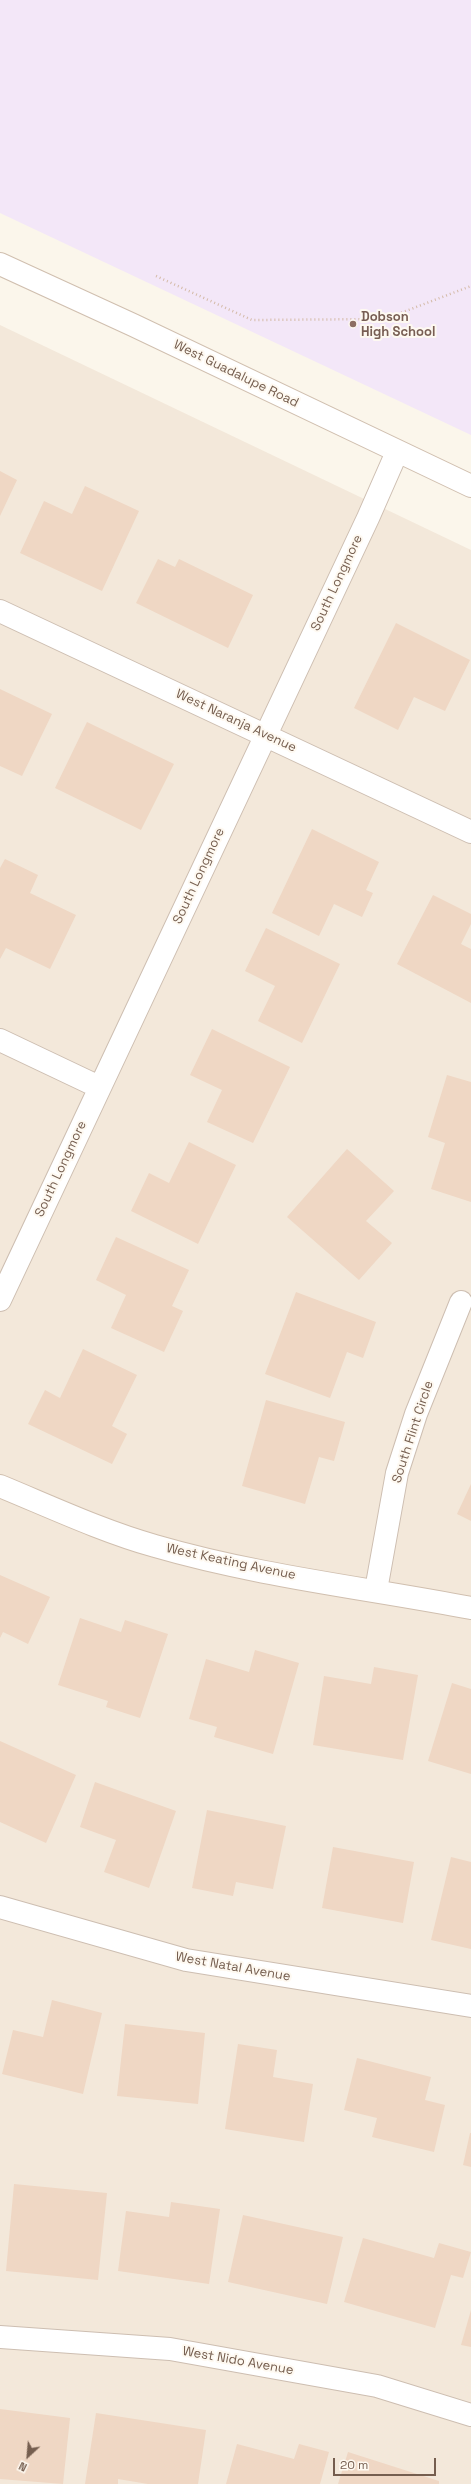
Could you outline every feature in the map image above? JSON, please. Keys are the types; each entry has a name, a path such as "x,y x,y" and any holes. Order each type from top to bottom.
{"street":[{"name":"West Guadalupe Road","path":"0,264 133,325 471,486"},
{"name":"South Longmore","path":"0,1300 398,452"},
{"name":"West Naranja Avenue","path":"0,611 266,734 471,832"},
{"path":"0,1040 99,1087"},
{"name":"South Flint Circle","path":"376,1590 397,1473 416,1414 461,1302"},
{"name":"West Keating Avenue","path":"0,1486 80,1520 155,1546 243,1567 471,1608"},
{"name":"West Natal Avenue","path":"0,1907 186,1960 471,2006"},
{"name":"West Nido Avenue","path":"0,2336 170,2349 377,2386 471,2415"}],"path":[{"path":"156,276 252,320 385,319 471,286"}],"shaded area":[{"name":"Dobson High School","path":"0,0 471,0 471,435 0,213"},
{"path":"0,325 471,550 471,2484 0,2484"}],"building":[{"path":"0,471 17,480 0,516"},
{"path":"85,486 139,511 102,591 20,553 44,501 72,514"},
{"path":"158,559 175,567 179,559 253,595 228,648 136,603"},
{"path":"396,623 470,660 445,711 414,697 398,730 354,708"},
{"path":"0,689 52,714 22,776 0,766"},
{"path":"87,722 174,764 141,830 55,788"},
{"path":"312,829 379,862 366,890 373,893 362,917 334,904 319,936 272,913"},
{"path":"5,859 38,875 30,893 76,915 50,969 6,948 0,959 0,868"},
{"path":"433,895 471,914 471,924 461,944 471,949 471,1003 397,964"},
{"path":"266,928 340,964 302,1043 258,1021 275,986 245,971"},
{"path":"212,1029 290,1067 253,1143 207,1122 222,1090 190,1075"},
{"path":"447,1075 471,1082 471,1202 431,1189 445,1143 428,1137"},
{"path":"189,1142 236,1165 198,1244 131,1211 149,1173 169,1183"},
{"path":"347,1149 394,1191 366,1221 392,1243 359,1280 287,1217"},
{"path":"116,1237 189,1270 172,1306 183,1311 164,1352 111,1328 126,1295 96,1280"},
{"path":"296,1292 376,1322 363,1358 347,1352 330,1398 265,1374"},
{"path":"83,1349 137,1375 112,1426 127,1434 112,1464 28,1424 45,1390 60,1398"},
{"path":"266,1400 345,1422 334,1461 319,1457 305,1504 242,1486"},
{"path":"471,1484 471,1521 457,1514"},
{"path":"0,1575 50,1597 28,1644 3,1632 0,1638"},
{"path":"80,1618 121,1632 125,1620 168,1634 140,1718 106,1707 108,1701 58,1685"},
{"path":"255,1650 299,1663 273,1754 214,1737 217,1727 189,1719 206,1659 249,1672"},
{"path":"374,1667 418,1675 403,1760 313,1745 324,1676 371,1684"},
{"path":"452,1683 471,1689 471,1774 428,1761"},
{"path":"0,1741 76,1775 46,1843 0,1822"},
{"path":"95,1782 176,1811 149,1888 104,1872 116,1840 80,1827"},
{"path":"207,1810 286,1826 273,1889 236,1882 233,1896 192,1888"},
{"path":"333,1847 414,1862 403,1923 322,1908"},
{"path":"451,1857 471,1862 471,1949 431,1940"},
{"path":"52,2000 102,2013 83,2094 2,2074 13,2030 43,2037"},
{"path":"125,2024 205,2033 198,2104 117,2096"},
{"path":"238,2044 277,2050 273,2077 313,2084 304,2142 225,2129"},
{"path":"357,2058 431,2077 425,2100 445,2105 434,2152 372,2137 377,2118 344,2110"},
{"path":"471,2133 471,2167 463,2165"},
{"path":"14,2184 107,2193 98,2280 6,2271"},
{"path":"171,2202 220,2209 209,2284 118,2271 126,2211 169,2217"},
{"path":"243,2215 343,2237 327,2304 228,2282"},
{"path":"363,2238 434,2258 439,2243 471,2252 463,2278 451,2275 435,2328 344,2302"},
{"path":"471,2310 471,2347 461,2345"},
{"path":"0,2409 70,2418 63,2484 0,2479"},
{"path":"96,2413 206,2430 198,2484 148,2484 118,2479 118,2484 85,2484"},
{"path":"237,2444 294,2459 299,2444 329,2452 320,2484 226,2484"},
{"path":"348,2452 439,2481 439,2484 338,2484"}],"place":[{"name":"Dobson High School","path":"353,324"}]}
